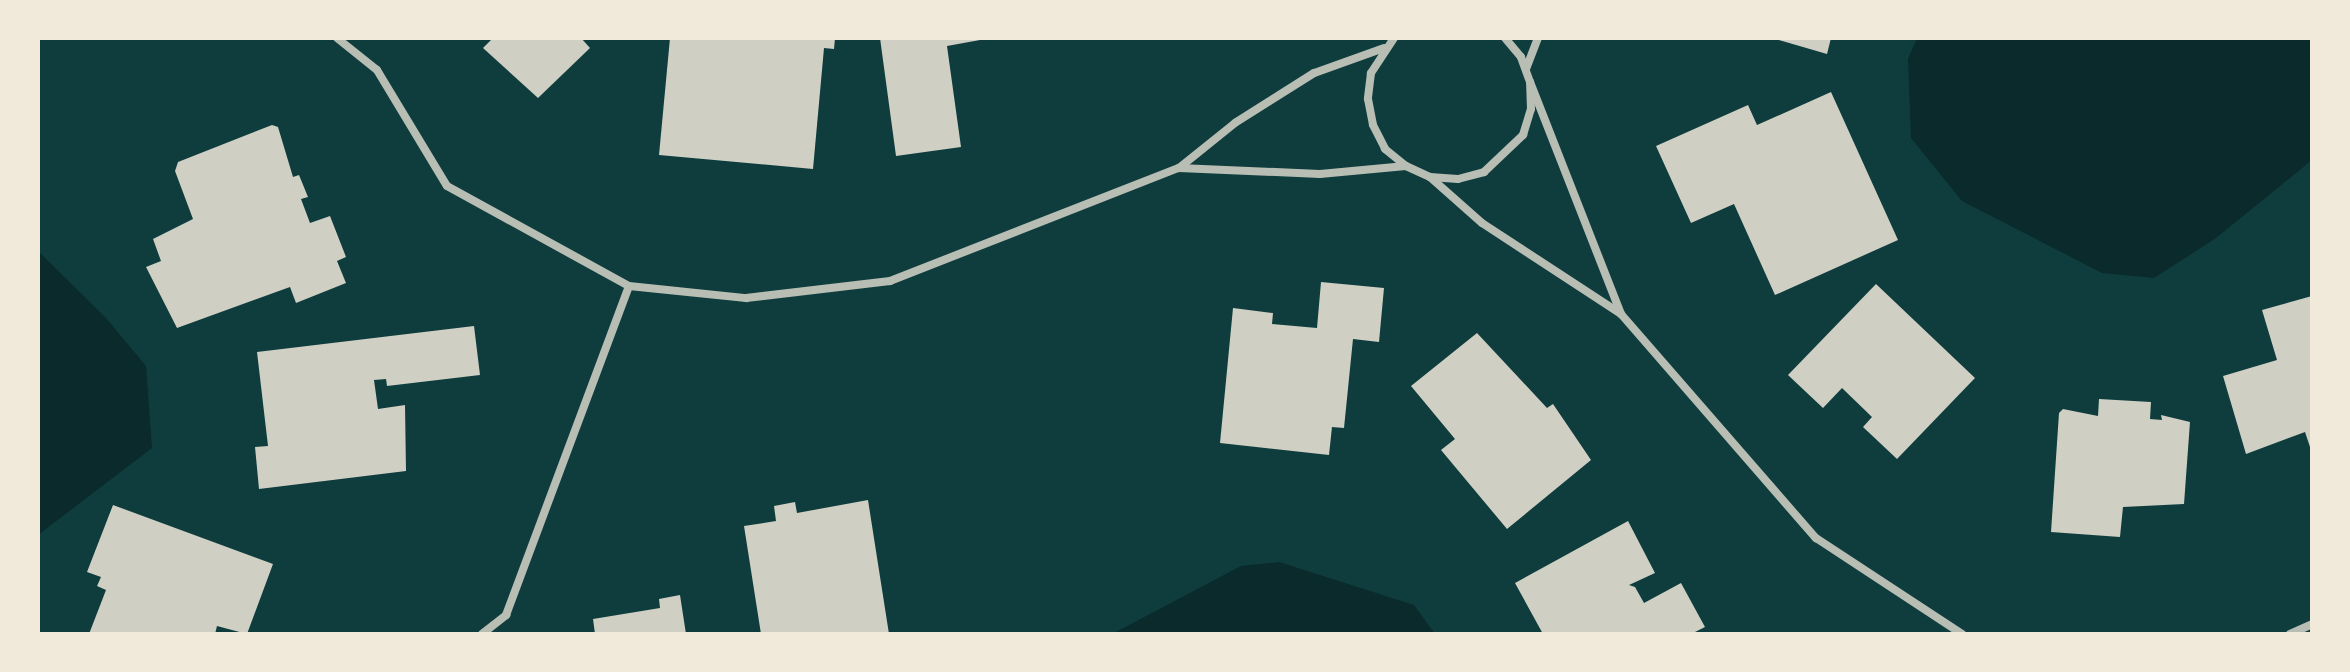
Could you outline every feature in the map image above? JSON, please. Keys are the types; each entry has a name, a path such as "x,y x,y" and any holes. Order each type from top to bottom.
{"street":[{"path":"337,38 377,70 447,186 629,286 746,298 890,281 1179,168 1235,123 1314,73 1384,48"},
{"path":"1394,38 1384,48 1371,73 1370,112 1385,149 1406,166 1430,177 1482,223 1621,314 1816,538 1962,634"},
{"path":"1505,38 1526,70 1621,314"},
{"path":"1526,70 1538,38"},
{"path":"1430,177 1458,179 1484,172 1506,156 1523,135 1531,109 1530,82"},
{"path":"1179,168 1320,174 1406,166"},
{"path":"482,634 506,615 629,286"},
{"path":"2290,634 2312,624"}],"water":[{"path":"1917,38 2312,38 2312,160 2216,238 2154,278 2102,273 1962,201 1911,138 1908,59"},
{"path":"38,251 106,318 146,366 152,448 38,535"},
{"path":"1279,562 1414,605 1435,634 1112,634 1241,566"}],"building":[{"path":"493,38 581,38 590,48 538,98 483,48"},
{"path":"670,38 835,38 834,49 824,48 813,169 659,155"},
{"path":"880,38 991,38 947,46 961,147 896,156"},
{"path":"1772,38 1831,38 1827,54"},
{"path":"1831,92 1898,240 1775,295 1734,204 1691,223 1656,146 1748,105 1757,125"},
{"path":"272,125 278,127 293,177 299,175 308,197 301,199 310,223 330,216 346,257 337,261 346,283 296,303 290,287 177,328 146,267 161,261 153,239 193,219 175,171 178,162"},
{"path":"1321,282 1384,288 1379,342 1353,339 1344,428 1332,427 1329,455 1220,443 1233,308 1273,313 1272,324 1317,328"},
{"path":"1876,284 1975,378 1897,459 1863,427 1872,417 1842,388 1823,408 1788,375"},
{"path":"2312,296 2312,453 2305,432 2246,454 2223,376 2277,360 2262,310"},
{"path":"474,326 480,375 387,386 386,379 374,380 378,409 405,405 406,471 259,489 255,447 268,446 257,352"},
{"path":"1477,333 1547,408 1553,404 1591,460 1507,529 1441,450 1455,439 1411,386"},
{"path":"2099,399 2151,402 2150,419 2162,420 2161,415 2190,422 2184,504 2123,507 2120,537 2051,532 2059,413 2063,409 2098,416"},
{"path":"868,500 889,634 761,634 744,526 776,521 774,506 795,502 797,513"},
{"path":"113,505 273,564 247,634 217,626 215,634 89,634 106,590 97,586 101,577 87,572"},
{"path":"1628,521 1655,573 1629,585 1635,587 1644,603 1681,583 1705,627 1691,634 1543,634 1515,583"},
{"path":"680,595 686,634 595,634 593,619 660,608 659,599"}]}
